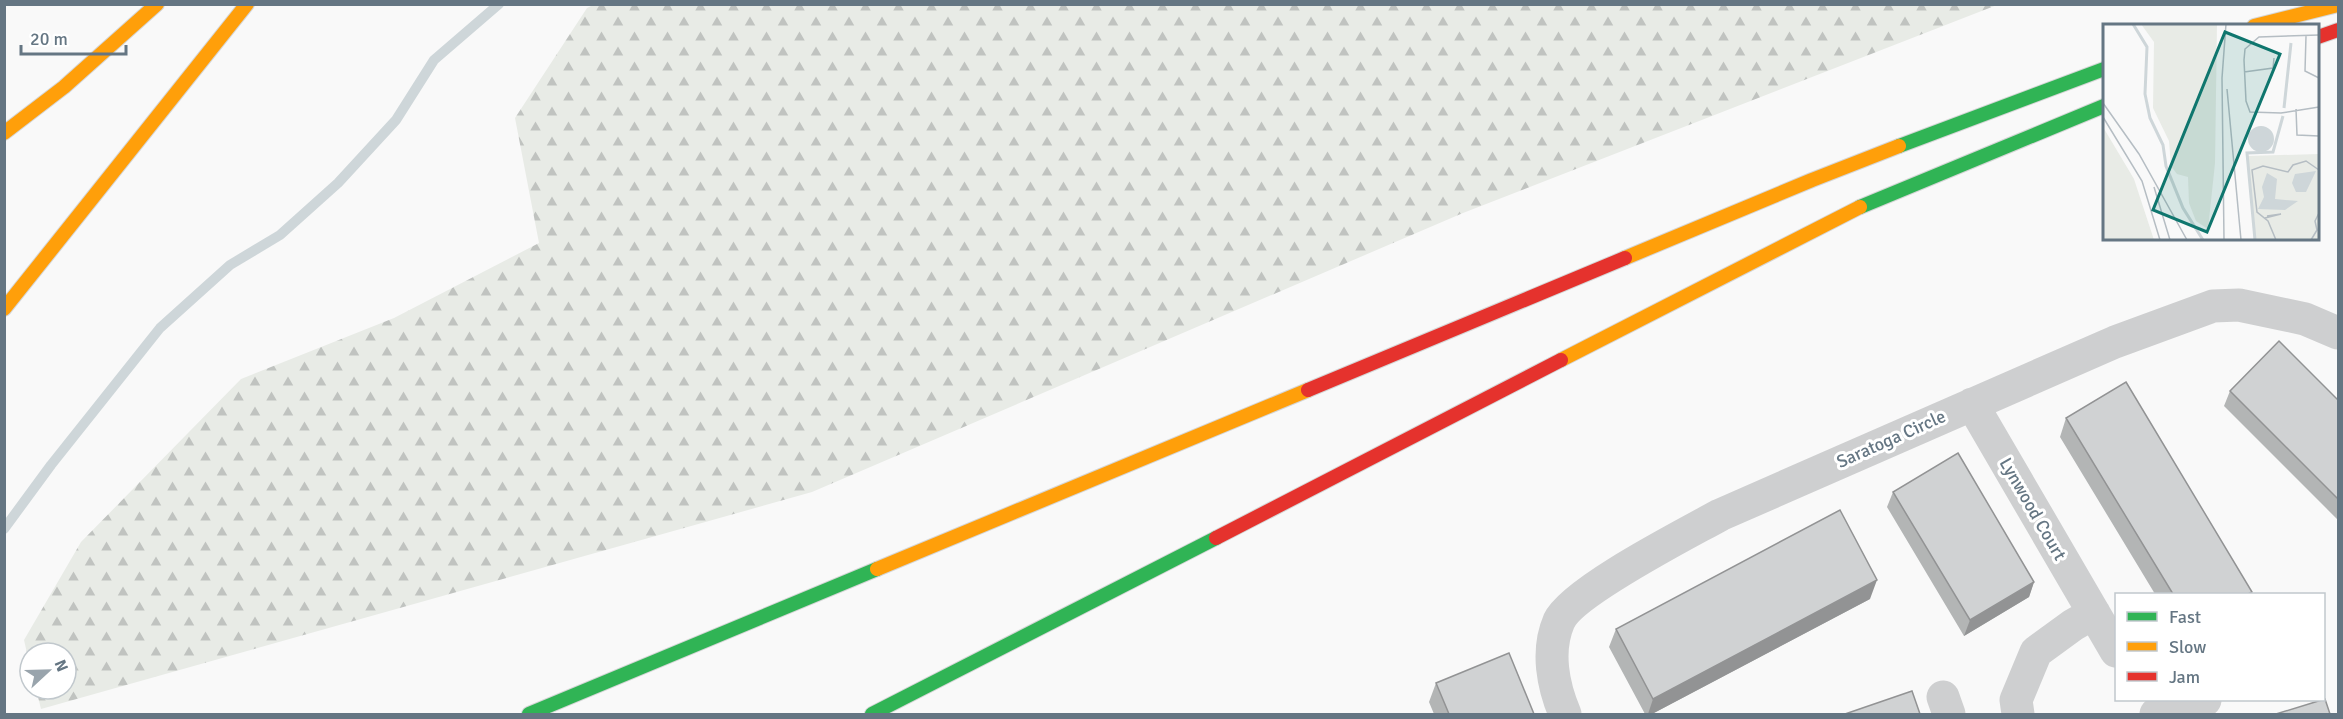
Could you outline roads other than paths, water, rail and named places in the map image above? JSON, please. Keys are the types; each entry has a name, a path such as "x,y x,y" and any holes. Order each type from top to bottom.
{"highway":[{"path":"4,133 64,87 157,4"},
{"path":"4,309 247,4"},
{"path":"2262,24 2338,4"},
{"path":"2319,37 2338,30"},
{"path":"530,714 1812,180 2103,69"},
{"path":"872,714 1866,204 2103,106"}],"street":[{"name":"Saratoga Circle","path":"1565,714 1555,690 1552,651 1560,620 1593,589 1720,515 2115,342 2213,306 2239,305 2305,319 2338,333"},
{"name":"Lynwood Court","path":"1971,404 2115,649"},
{"path":"2018,714 2016,700 2036,652 2094,613"},
{"path":"2146,701 2155,714 2198,701"}],"waterway":[{"path":"4,529 51,465 160,328 230,265 280,235 338,183 396,120 434,60 499,4"}]}
